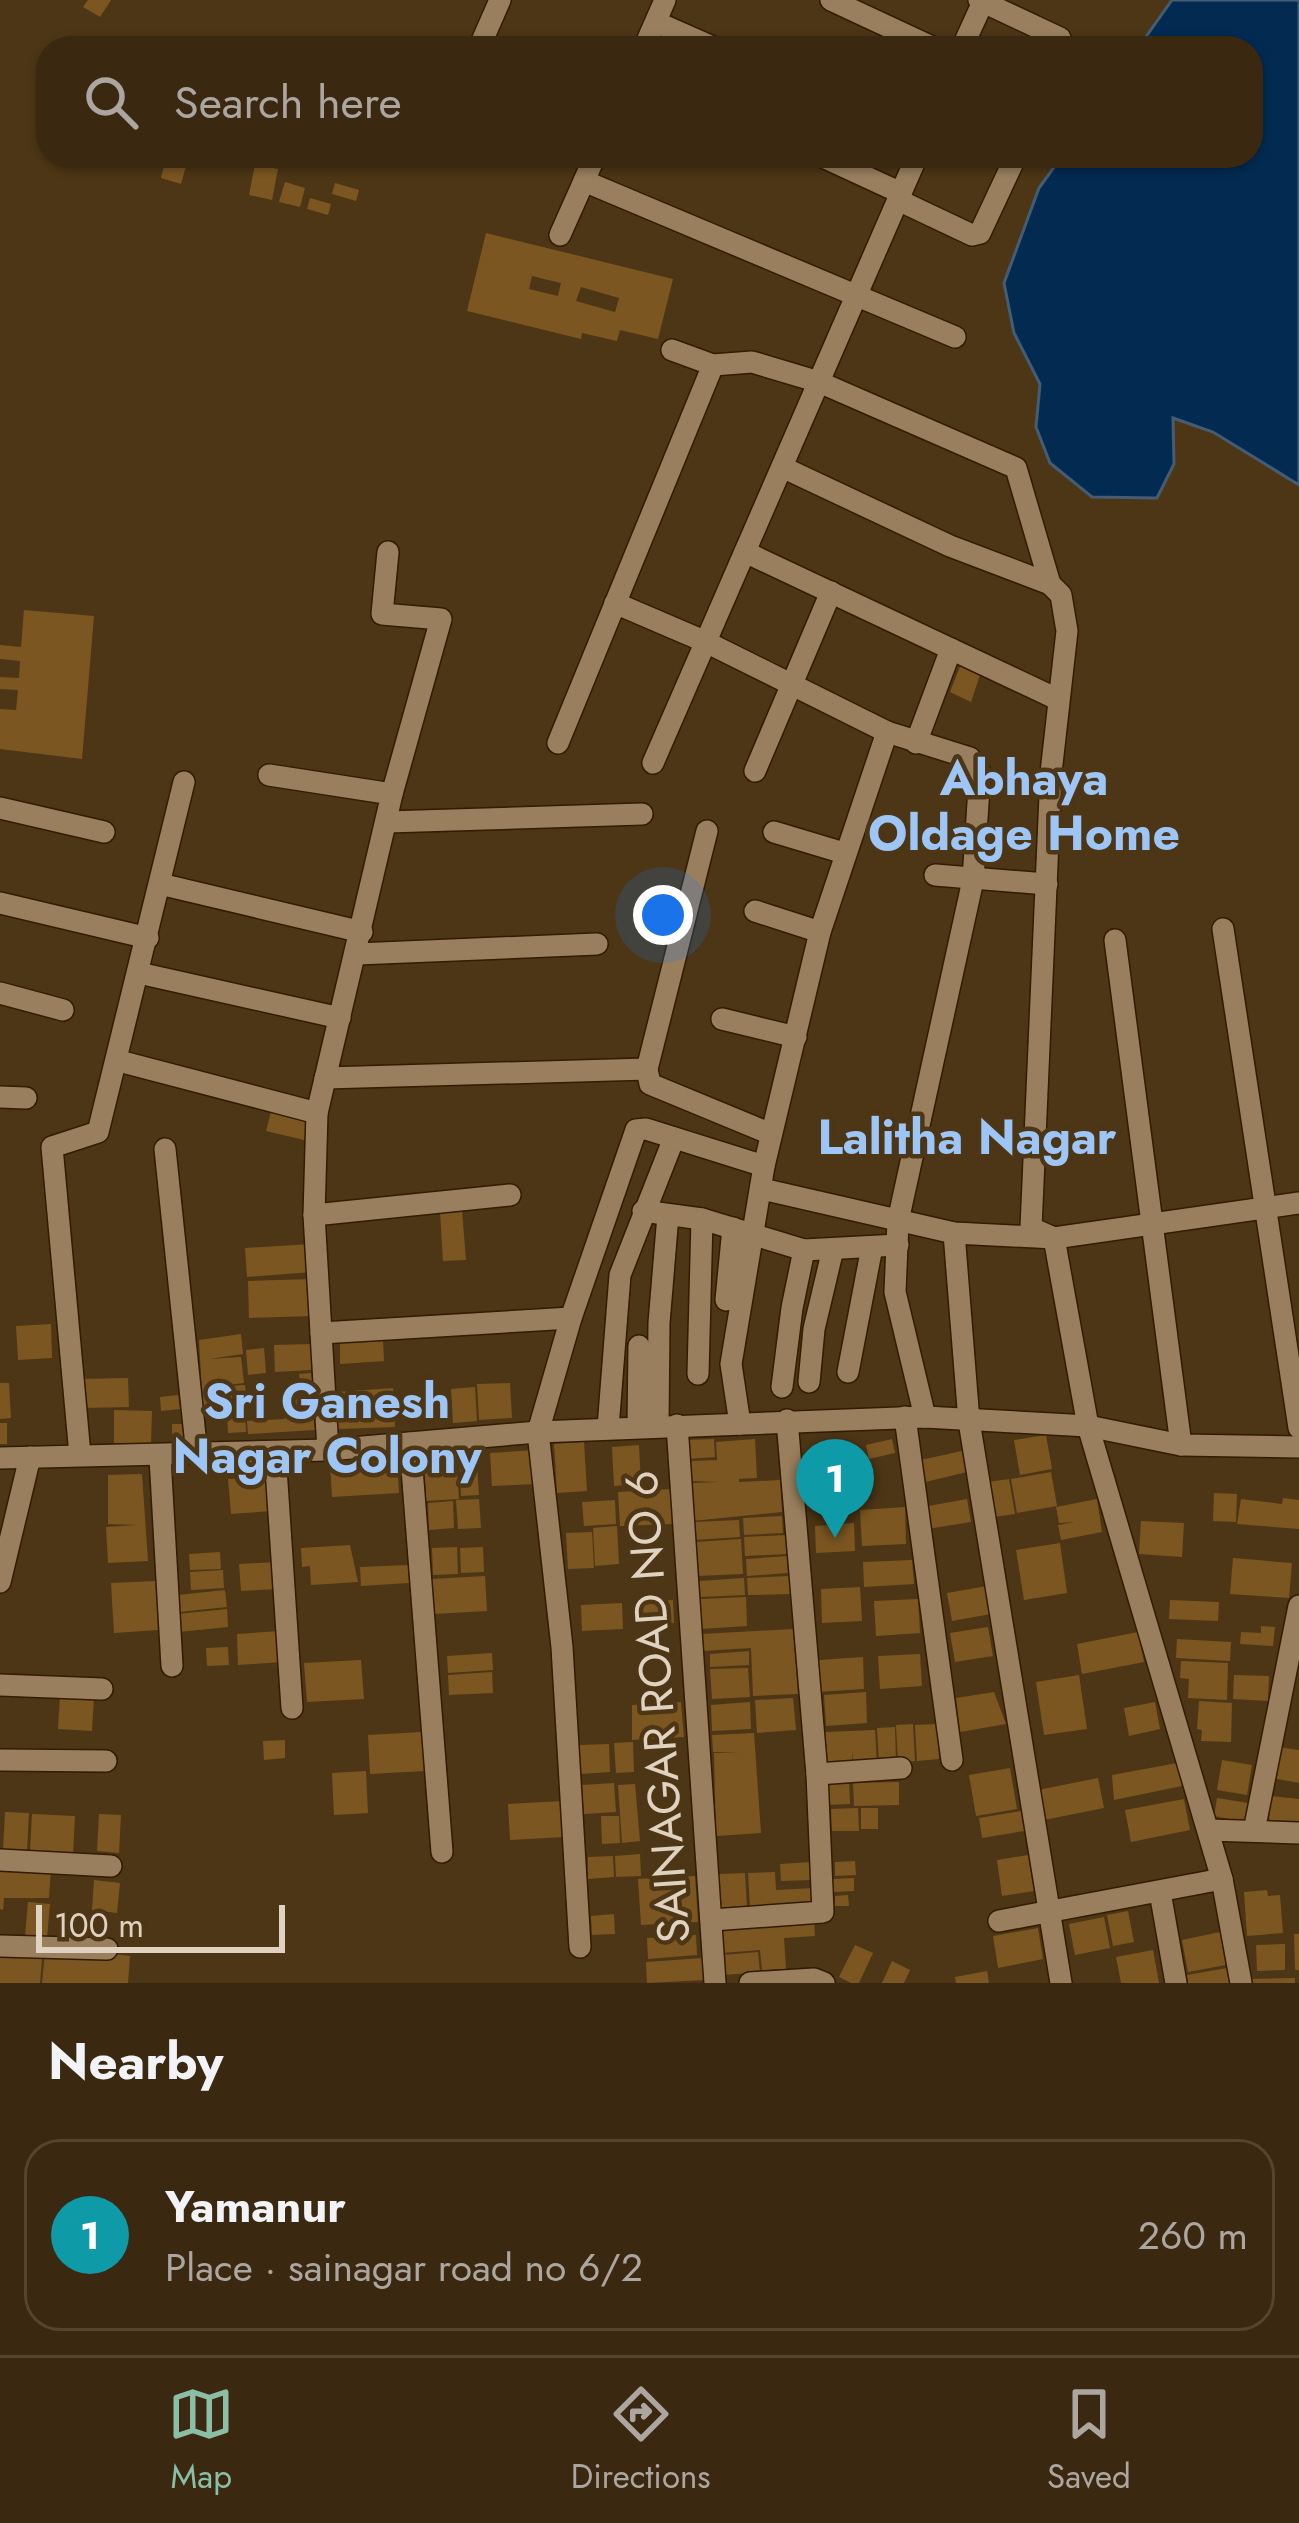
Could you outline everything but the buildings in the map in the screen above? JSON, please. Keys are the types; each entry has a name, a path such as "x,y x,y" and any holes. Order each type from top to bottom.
{"street":[{"path":"484,36 500,0"},
{"path":"650,36 665,0"},
{"path":"967,36 981,1 1056,36"},
{"path":"845,3 910,36"},
{"path":"656,22 688,36"},
{"path":"560,235 590,168"},
{"path":"845,168 972,236 980,233 1010,168"},
{"path":"653,763 912,168"},
{"path":"584,181 955,337"},
{"path":"672,350 713,365 752,362 819,382 1016,468 1050,584"},
{"path":"558,743 713,365"},
{"path":"782,467 950,546 1050,584 1061,595 1067,631 1057,699 1031,1228 1054,1238"},
{"path":"328,1450 314,1215 317,1113 392,794 441,620 382,614 388,552"},
{"path":"745,552 1057,699"},
{"path":"755,771 831,592"},
{"path":"615,603 706,642 887,732 970,758 980,772 973,880 898,1221 895,1292 915,1417 952,1760"},
{"path":"916,743 951,649"},
{"path":"726,1300 763,1178 820,932 887,732"},
{"path":"269,775 392,794"},
{"path":"80,1455 52,1147 98,1132 184,782"},
{"path":"0,808 104,832"},
{"path":"387,822 641,814"},
{"path":"707,831 646,1069 650,1084 771,1134"},
{"path":"774,832 844,853"},
{"path":"935,875 1047,884"},
{"path":"160,884 359,943 597,944"},
{"path":"0,903 148,938"},
{"path":"755,911 820,932"},
{"path":"1222,929 1299,1428"},
{"path":"1115,940 1181,1444"},
{"path":"140,973 340,1018"},
{"path":"0,993 63,1010"},
{"path":"722,1018 796,1037"},
{"path":"119,1060 317,1113"},
{"path":"325,1078 646,1069"},
{"path":"0,1096 26,1098"},
{"path":"580,1947 562,1648 538,1432 571,1318 636,1130 674,1138 763,1178 898,1221 954,1233 1054,1238 1299,1203"},
{"path":"608,1428 620,1275 674,1138"},
{"path":"165,1149 197,1455"},
{"path":"314,1215 510,1195"},
{"path":"601,1233 668,1216 702,1219 804,1250 898,1245"},
{"path":"658,1426 659,1323 668,1216"},
{"path":"698,1374 702,1219"},
{"path":"740,1424 731,1364 744,1232"},
{"path":"954,1233 969,1420 1061,1983"},
{"path":"1054,1238 1088,1426 1222,1880 1240,1983"},
{"path":"848,1372 872,1247"},
{"path":"809,1382 814,1329 833,1249"},
{"path":"782,1387 804,1250"},
{"path":"589,1267 620,1275"},
{"path":"321,1334 571,1318"},
{"path":"639,1346 658,1426"},
{"path":"0,1458 275,1453 608,1428 915,1417 1088,1426 1181,1444 1299,1447"},
{"path":"712,1920 823,1912 817,1774 788,1420"},
{"name":"SAINAGAR ROAD NO 6","path":"658,1426 715,1983"},
{"path":"410,1443 442,1852"},
{"path":"275,1453 292,1708"},
{"path":"0,1582 30,1457"},
{"path":"160,1457 172,1666"},
{"path":"1254,1831 1299,1606"},
{"path":"0,1685 102,1690"},
{"path":"0,1760 106,1761"},
{"path":"817,1774 901,1768"},
{"path":"1208,1830 1299,1833"},
{"path":"0,1860 111,1866"},
{"path":"999,1921 1222,1880"},
{"path":"1160,1892 1176,1983"},
{"path":"0,1946 107,1949"},
{"path":"750,1983 814,1978 824,1983"}],"water":[{"path":"1172,0 1299,0 1299,485 1213,432 1173,418 1174,464 1157,498 1092,497 1050,463 1036,427 1040,384 1014,333 1004,283 1039,188 1053,168 1263,168 1263,36 1146,36"}],"place":[{"name":"Yamanur","path":"835,1538"}],"district":[{"name":"Abhaya Oldage Home","path":"1024,806"},
{"name":"Lalitha Nagar","path":"967,1137"},
{"name":"Sri Ganesh Nagar Colony","path":"327,1428"}]}
